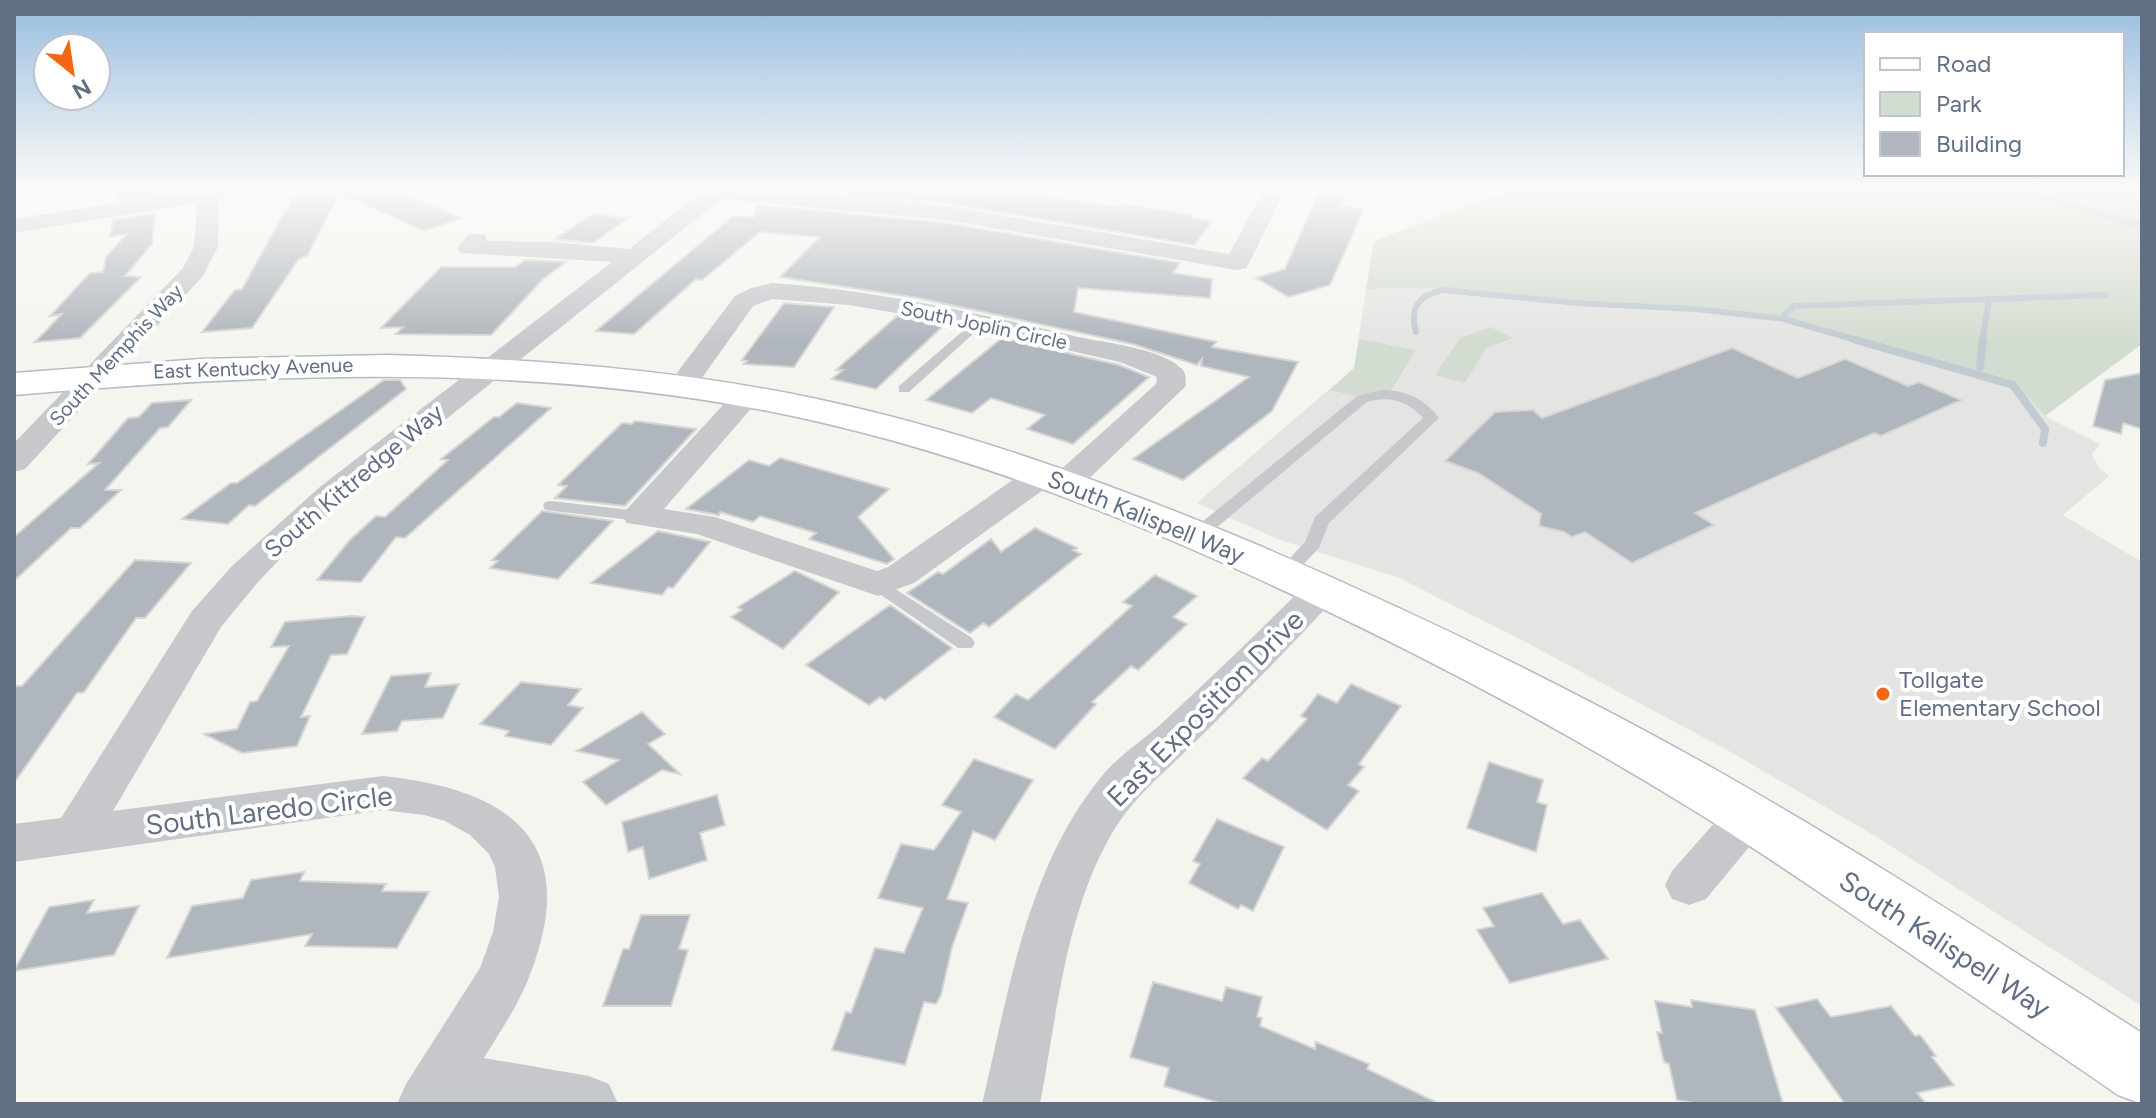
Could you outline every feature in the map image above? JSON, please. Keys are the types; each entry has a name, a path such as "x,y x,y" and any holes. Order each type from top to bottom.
{"street":[{"name":"South Memphis Way","path":"14,462 194,271 202,259 206,239"},
{"path":"477,239 469,248 552,249 634,257"},
{"name":"South Kittredge Way","path":"75,835 189,645 245,574 333,493 657,239"},
{"path":"1098,239 1237,263 1249,239"},
{"name":"South Joplin Circle","path":"682,386 744,301 760,293 796,292 979,321 1130,358 1171,374 1171,386 1053,479"},
{"name":"East Kentucky Avenue","path":"14,384 96,376 297,365 493,367"},
{"name":"South Kalispell Way","path":"493,367 682,386 747,396 890,428 1053,479 1197,535 1304,581 1489,671 1630,747 1748,816 2142,1072"},
{"path":"639,516 747,396"},
{"path":"639,516 703,524 878,584 901,575 1053,479"},
{"name":"East Exposition Drive","path":"1011,1104 1051,927 1069,875 1091,828 1118,788 1173,738 1304,581"},
{"name":"South Laredo Circle","path":"14,843 383,793 422,795 464,807 491,823 511,845 522,874 524,908 519,936 504,976 434,1091"},
{"path":"1689,885 1748,816"},
{"path":"434,1091 589,1104"}],"lane":[{"path":"904,389 979,321"},
{"path":"1197,535 1362,399 1372,394 1389,394 1423,406 1431,418 1321,521 1304,581"},
{"path":"551,506 639,516"},
{"path":"878,584 965,643"}],"shaded area":[{"name":"Tollgate Elementary School","path":"1462,288 1537,298 1694,306 1810,325 2014,383 2045,416 2100,444 2092,454 2099,468 2109,476 2063,515 2142,562 2142,1006 1872,834 1727,750 1520,639 1397,577 1280,540 1197,503 1354,368 1366,289"}],"green space":[{"path":"2142,239 2142,344 2045,416 2014,383 1810,325 1756,314 1694,306 1537,298 1462,288 1366,289 1374,241"},
{"path":"1491,327 1513,338 1486,348 1465,383 1435,375 1460,338"},
{"path":"1359,339 1416,350 1389,394 1363,398 1330,390 1354,368"}],"building":[{"path":"122,239 152,239 152,244 125,276 141,277 80,338 35,342 62,314 50,316 90,273 103,272 106,257"},
{"path":"270,239 316,239 308,255 298,260 252,328 202,332 235,290 242,289"},
{"path":"557,239 598,239 593,243"},
{"path":"705,239 751,239 702,280 696,279 634,334 596,331"},
{"path":"818,239 1041,239 1180,263 1173,273 1212,279 1210,298 1078,288 1074,312 1216,342 1212,347 1298,362 1272,411 1183,480 1133,459 1249,377 1201,366 1202,359 1197,365 1133,344 918,298 780,277"},
{"path":"1160,239 1198,239 1194,245"},
{"path":"1298,239 1351,239 1330,285 1289,297 1256,278 1285,269"},
{"path":"525,260 566,262 543,279 491,335 396,334 403,327 381,328 441,267 515,267"},
{"path":"784,303 834,307 794,367 744,364 747,361 742,360"},
{"path":"897,316 944,325 876,389 832,379 843,370 836,370"},
{"path":"1002,338 1119,365 1149,377 1073,444 1027,429 1045,415 991,398 972,413 926,400"},
{"path":"1732,348 1798,378 1845,359 1908,386 1919,382 1961,400 1881,436 1874,433 1695,513 1714,525 1632,563 1585,532 1572,537 1539,526 1541,514 1478,473 1445,461 1495,412 1533,410 1542,418"},
{"path":"2142,373 2142,429 2123,423 2121,434 2093,426 2105,380"},
{"path":"384,380 400,380 406,389 255,506 249,505 228,524 182,519 231,483 237,483"},
{"path":"191,400 168,427 160,428 105,490 121,490 80,528 71,528 14,581 14,537 99,463 88,464 128,418 139,417 152,403"},
{"path":"517,403 551,408 405,538 396,537 361,582 317,580 350,540 376,516 385,517 448,460 441,459"},
{"path":"635,421 696,429 625,506 555,498 567,486 558,485 622,423 632,424"},
{"path":"780,458 889,489 858,517 894,559 887,564 809,539 816,533 760,516 753,522 720,512 719,515 686,509 749,460 769,466"},
{"path":"542,511 613,521 558,579 490,568 498,561 492,560"},
{"path":"1035,528 1077,548 1073,550 1081,554 989,627 983,623 970,633 907,593 938,572 943,574 991,539 1001,552"},
{"path":"658,531 710,542 673,588 668,587 662,595 591,583"},
{"path":"135,560 191,563 145,618 136,618 84,692 77,693 14,783 14,686 22,686"},
{"path":"795,571 839,592 783,649 731,617 742,610 738,607"},
{"path":"1155,575 1197,596 1173,617 1187,624 1138,670 1131,666 1092,702 1096,704 1055,749 994,717 1016,694 1028,700 1132,606 1123,602"},
{"path":"890,605 952,648 885,700 880,697 869,705 806,665"},
{"path":"365,617 347,654 331,655 301,717 310,716 297,746 242,753 204,734 237,729 250,702 257,701 289,646 271,647 285,622"},
{"path":"431,673 425,687 459,684 443,718 402,721 397,731 362,734 391,676"},
{"path":"521,682 581,689 568,705 583,708 551,745 505,736 509,731 480,724"},
{"path":"1351,684 1401,706 1359,764 1364,767 1348,785 1359,791 1327,830 1243,778 1262,758 1268,761 1307,719 1301,716 1318,694 1337,703"},
{"path":"642,712 665,734 648,744 680,774 662,770 606,805 583,782 619,760 577,751"},
{"path":"974,759 1033,780 995,840 973,831 947,899 968,903 952,947 941,995 936,1004 924,1002 905,1065 832,1050 846,1012 851,1013 875,948 904,953 923,908 878,898 901,844 934,850 961,812 942,805"},
{"path":"1489,762 1543,780 1537,802 1547,805 1536,852 1467,828"},
{"path":"717,795 725,825 700,833 707,860 649,879 643,847 628,852 622,822"},
{"path":"1217,819 1284,847 1253,911 1241,905 1238,909 1189,883 1200,864 1193,861"},
{"path":"304,872 300,881 386,884 382,891 429,892 397,948 305,946 312,934 167,958 192,906 243,898 251,880"},
{"path":"1542,893 1563,924 1580,920 1608,959 1510,983 1477,930 1494,926 1483,908"},
{"path":"94,900 87,913 139,906 114,955 14,971 49,907"},
{"path":"641,915 690,915 679,949 688,950 671,1006 603,1006 623,949 629,949"},
{"path":"1153,982 1222,1001 1226,987 1262,997 1257,1017 1262,1018 1260,1026 1315,1049 1316,1042 1369,1064 1367,1069 1440,1104 1222,1104 1164,1086 1169,1068 1130,1057"},
{"path":"1817,999 1831,1017 1891,1006 1915,1036 1920,1035 1936,1056 1932,1057 1954,1085 1917,1093 1926,1104 1845,1104 1776,1008"},
{"path":"1691,1000 1755,1010 1783,1104 1699,1104 1677,1100 1669,1064 1664,1062 1657,1032 1662,1033 1655,1001 1692,1007"}],"waterway":[{"path":"1416,332 1414,316 1418,304 1428,295 1443,290 1577,303 1695,309 1784,319 1863,342"},
{"path":"1785,314 1794,306 2106,295"},
{"path":"1982,342 1989,300"},
{"path":"1856,340 2013,385 2045,429 2043,443"},
{"path":"1980,367 1983,340"}],"place":[{"name":"Tollgate Elementary School","path":"1883,694"}]}
